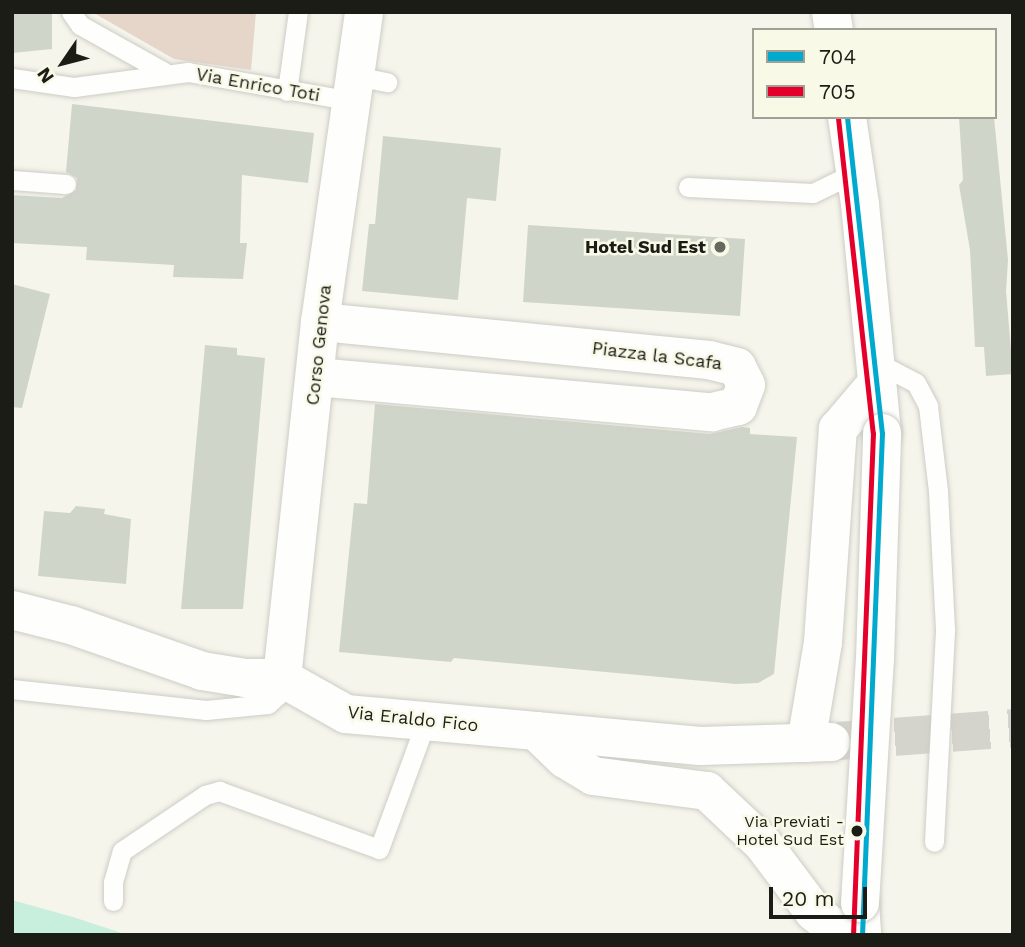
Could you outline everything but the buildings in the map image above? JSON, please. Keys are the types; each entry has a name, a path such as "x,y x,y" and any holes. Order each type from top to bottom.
{"street":[{"name":"Corso Genova","path":"282,678 320,322 365,86 364,12"},
{"path":"536,731 565,760 593,776 706,790 763,844 814,912 855,924 875,660 882,433 856,172 847,119"},
{"name":"Piazza la Scafa","path":"316,377 712,412 738,406 746,385 737,367 709,360 320,322"},
{"name":"Via Eraldo Fico","path":"12,610 71,625 202,671 245,678 282,678 346,714 700,746 819,742 838,429 876,372"}],"lane":[{"name":"Via Enrico Toti","path":"71,12 80,25 164,72"},
{"path":"287,91 298,12"},
{"name":"Via Enrico Toti","path":"12,78 74,87 164,72 188,72 287,91 365,86"},
{"path":"688,187 813,193 856,172"},
{"path":"12,180 66,184"},
{"path":"876,372 916,383 928,406 938,491 945,631 934,842"},
{"path":"12,689 206,710 268,704 278,695 282,678"},
{"path":"113,901 113,882 122,851 205,795 219,791 379,849 426,721"}],"shaded area":[{"path":"92,12 256,12 251,70 174,59"},
{"path":"12,900 73,917 128,935 12,935"}],"tunnel":[{"path":"838,741 1013,728"}],"transit line":[{"name":"705","path":"838,119 873,433 853,935"},
{"name":"704","path":"847,119 882,433 862,935"}],"place":[{"name":"Hotel Sud Est","path":"720,247"},
{"name":"Via Previati - Hotel Sud Est","path":"857,831"}]}
